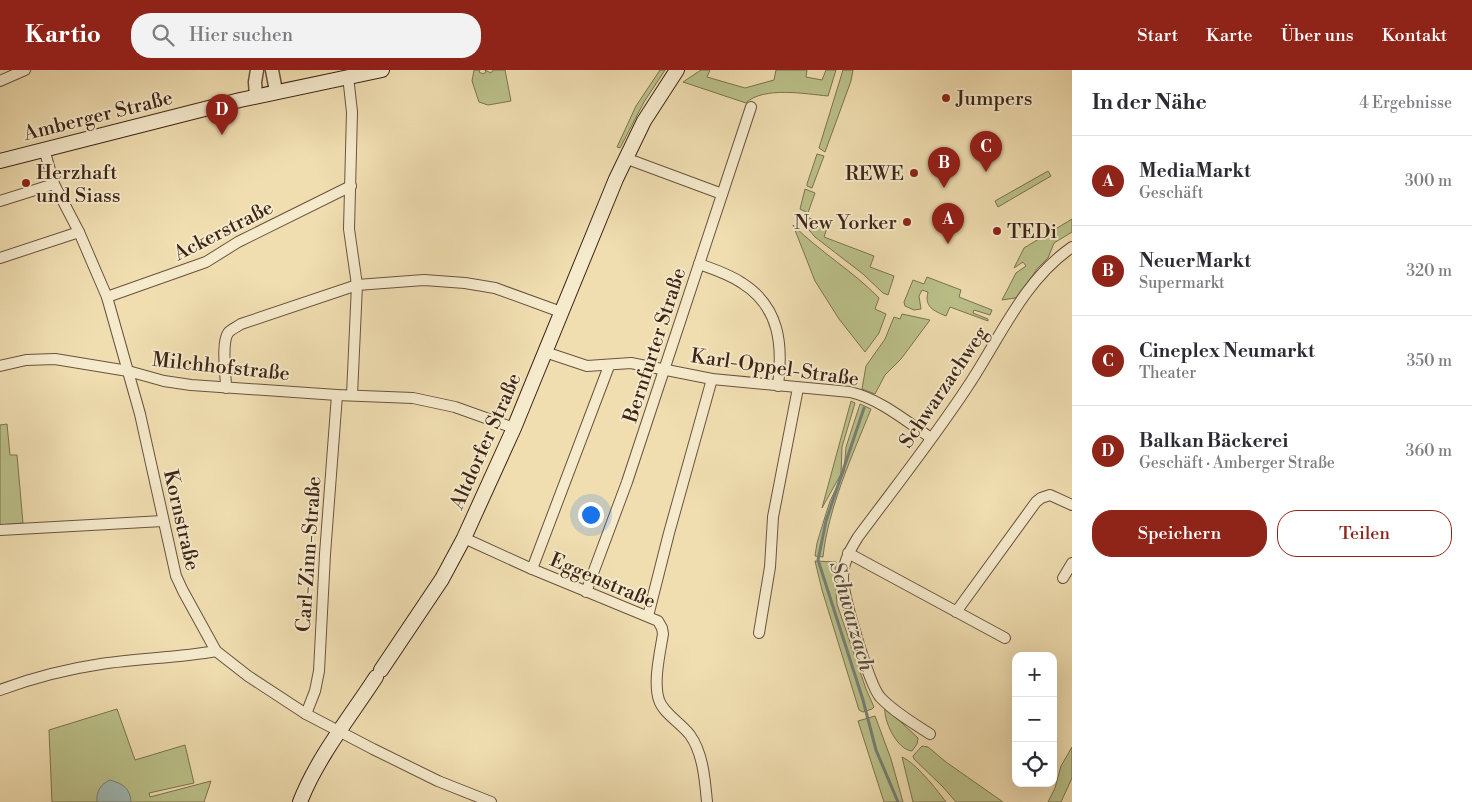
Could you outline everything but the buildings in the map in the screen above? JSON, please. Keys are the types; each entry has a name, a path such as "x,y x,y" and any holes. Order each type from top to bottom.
{"main road":[{"name":"Amberger Straße","path":"0,161 276,91 382,70"},
{"name":"Altdorfer Straße","path":"300,802 308,784 340,732 442,579 464,538 514,428 599,217 625,158 644,121 675,74 687,70"}],"street":[{"path":"0,81 25,70"},
{"path":"256,96 255,82 258,70"},
{"path":"272,70 276,91"},
{"path":"348,76 352,112 349,229 357,286 352,395"},
{"name":"Bernfurter Straße","path":"586,592 627,482 752,107"},
{"name":"Milchhofstraße","path":"44,149 54,184 79,232 106,297 128,371 164,381 226,388 337,395 395,396 432,401 473,412 514,428"},
{"path":"625,158 722,194"},
{"path":"0,200 54,184"},
{"name":"Ackerstraße","path":"106,297 206,262 238,242 351,186"},
{"path":"0,258 79,232"},
{"name":"Schwarzachweg","path":"930,734 892,708 874,687 863,657 844,588 845,561 858,537 967,387 1033,283 1055,260 1072,247"},
{"path":"699,264 741,282 754,291 766,306 775,322 780,344 781,362 778,386"},
{"path":"226,388 225,342 233,328 357,286 424,280 465,283 505,291 561,312"},
{"name":"Karl-Oppel-Straße","path":"545,352 587,366 631,363 712,379 838,390 860,394 876,402 931,438"},
{"path":"0,366 26,360 48,359 128,371"},
{"path":"532,569 609,366"},
{"name":"Kornstraße","path":"128,371 158,491 171,560 182,592 216,651 248,676 306,714 438,781 491,802"},
{"path":"648,616 712,379"},
{"path":"759,633 770,567 773,517 798,388"},
{"name":"Carl-Zinn-Straße","path":"306,714 320,671 325,554 337,395"},
{"path":"956,612 1036,502 1050,495 1072,505"},
{"path":"0,530 163,521"},
{"name":"Eggenstraße","path":"464,538 586,592 648,616 659,623 663,634 657,682 658,699 666,712 679,722 691,736 698,749 708,802"},
{"path":"848,553 1005,638"},
{"path":"1063,578 1072,563"},
{"path":"0,690 72,669 216,651"}],"green space":[{"path":"474,70 480,70 479,72 483,74 486,72 485,70 491,73 493,70 505,70 511,101 488,105 479,102 472,81"},
{"path":"660,70 665,70 644,102 620,148 617,147 636,106"},
{"path":"701,70 710,70 707,77 745,88 774,80 776,70 807,70 806,77 822,80 826,70 836,70 828,96 785,92 763,94 746,103 683,82"},
{"path":"843,70 853,70 851,81 825,152 819,148"},
{"path":"817,154 824,156 812,188 807,186 807,184"},
{"path":"1048,171 1051,176 998,207 995,201"},
{"path":"805,189 815,193 808,213 800,209"},
{"path":"801,215 828,225 824,237 874,256 870,267 894,276 888,295 883,293 863,274 815,237 804,224"},
{"path":"1072,219 1072,232 1054,243 1048,258 1037,269 1018,296 1002,300 1016,273 1026,266 1023,262 1014,268 1024,248"},
{"path":"793,225 879,298 875,309 886,314 879,333 865,352 839,319 815,281"},
{"path":"927,277 961,290 959,297 992,310 990,315 974,310 973,313 988,319 988,321 950,307 946,316 931,308 927,301 928,292 922,290 919,296 921,309 914,310 905,306 904,302 913,280 924,284"},
{"path":"902,314 930,320 901,359 885,375 875,394 862,389 866,366 885,339 894,317 900,319"},
{"path":"851,401 855,403 842,447 841,474 822,508"},
{"path":"860,404 871,409 836,501 830,520 823,557 815,556 830,501 844,472 846,447"},
{"path":"7,424 10,455 17,455 23,523 0,525 0,425"},
{"path":"815,561 836,562 837,604 874,707 872,709 863,712 859,710"},
{"path":"885,707 918,738 917,744 912,751 901,746 892,734 886,719"},
{"path":"117,709 135,760 185,745 194,783 149,793 150,797 211,781 204,802 52,802 49,730"},
{"path":"875,716 891,759 903,802 884,802 858,721"},
{"path":"922,746 928,747 1003,802 956,802 914,759 913,756"},
{"path":"1072,747 1072,778 1061,802 1048,802 1057,787 1061,766"},
{"path":"902,757 920,771 946,802 913,802"}],"water":[{"path":"110,780 125,787 131,802 97,802 97,794 100,788"}],"waterway":[{"name":"Schwarzach","path":"864,408 826,521 818,560 863,700 876,750 898,802"}],"place":[{"name":"Jumpers","path":"946,98"},
{"name":"Balkan Bäckerei","path":"222,135"},
{"name":"Cineplex Neumarkt","path":"986,172"},
{"name":"REWE","path":"914,173"},
{"name":"Herzhaft und Siass","path":"26,183"},
{"name":"NeuerMarkt","path":"944,188"},
{"name":"New Yorker","path":"907,222"},
{"name":"TEDi","path":"997,231"},
{"name":"MediaMarkt","path":"948,244"}]}
